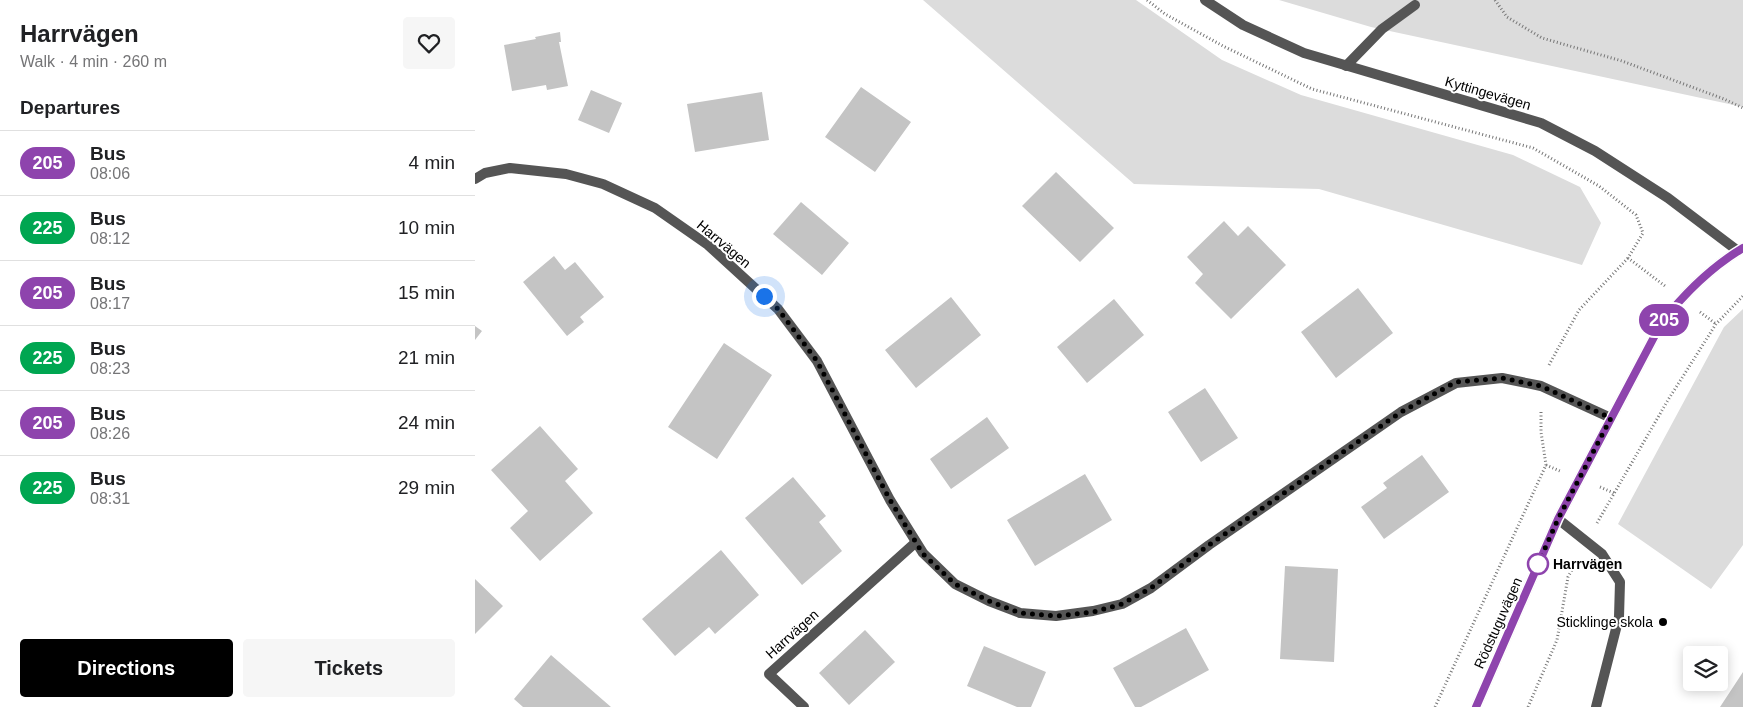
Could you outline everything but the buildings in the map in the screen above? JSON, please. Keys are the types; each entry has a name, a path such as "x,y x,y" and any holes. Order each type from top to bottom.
{"street":[{"name":"Kyttingevägen","path":"1205,0 1243,25 1304,53 1541,123 1595,151 1668,198 1740,250"},
{"path":"1346,66 1382,29 1415,5"},
{"name":"Harrvägen","path":"475,179 485,173 510,168 566,174 603,184 655,208 708,245 778,309 817,361 890,500 923,554 955,584 989,601 1020,613 1056,616 1093,612 1122,604 1151,588 1209,545 1401,412 1456,382 1502,378 1541,386 1611,418"},
{"name":"Rödstuguvägen","path":"1476,707 1558,519 1662,322 1681,298 1713,268 1740,250"},
{"path":"1558,519 1602,554 1620,582 1619,617 1596,707"},
{"name":"Harrvägen","path":"804,707 769,674 915,543"}],"path":[{"path":"1147,0 1165,14 1223,46 1312,89 1533,148 1599,186 1636,215 1643,233 1627,258 1579,310 1546,371 1541,386 1541,432 1547,465 1435,707"},
{"path":"1495,0 1507,17 1542,38 1622,61 1724,99 1743,108"},
{"path":"1627,258 1716,324"},
{"path":"1527,707 1557,640 1568,577 1668,400 1716,324 1743,296"}],"shaded area":[{"path":"923,0 1136,0 1222,60 1301,95 1513,155 1580,187 1601,223 1582,265 1319,189 1134,184"},
{"path":"1279,0 1743,0 1743,107 1371,27"},
{"path":"1743,309 1743,545 1711,589 1618,524 1724,327"}],"bus line":[{"name":"205","path":"1476,707 1558,519 1662,322 1681,298 1713,268 1743,248"}],"place":[{"name":"Harrvägen","path":"1538,564"},
{"name":"Sticklinge skola","path":"1663,622"}],"route":[{"path":"764,296 778,309 817,361 890,500 923,554 955,584 989,601 1020,613 1056,616 1093,612 1122,604 1151,588 1209,545 1401,412 1456,382 1502,378 1541,386 1611,418 1558,519 1536,569 1538,564"}]}
